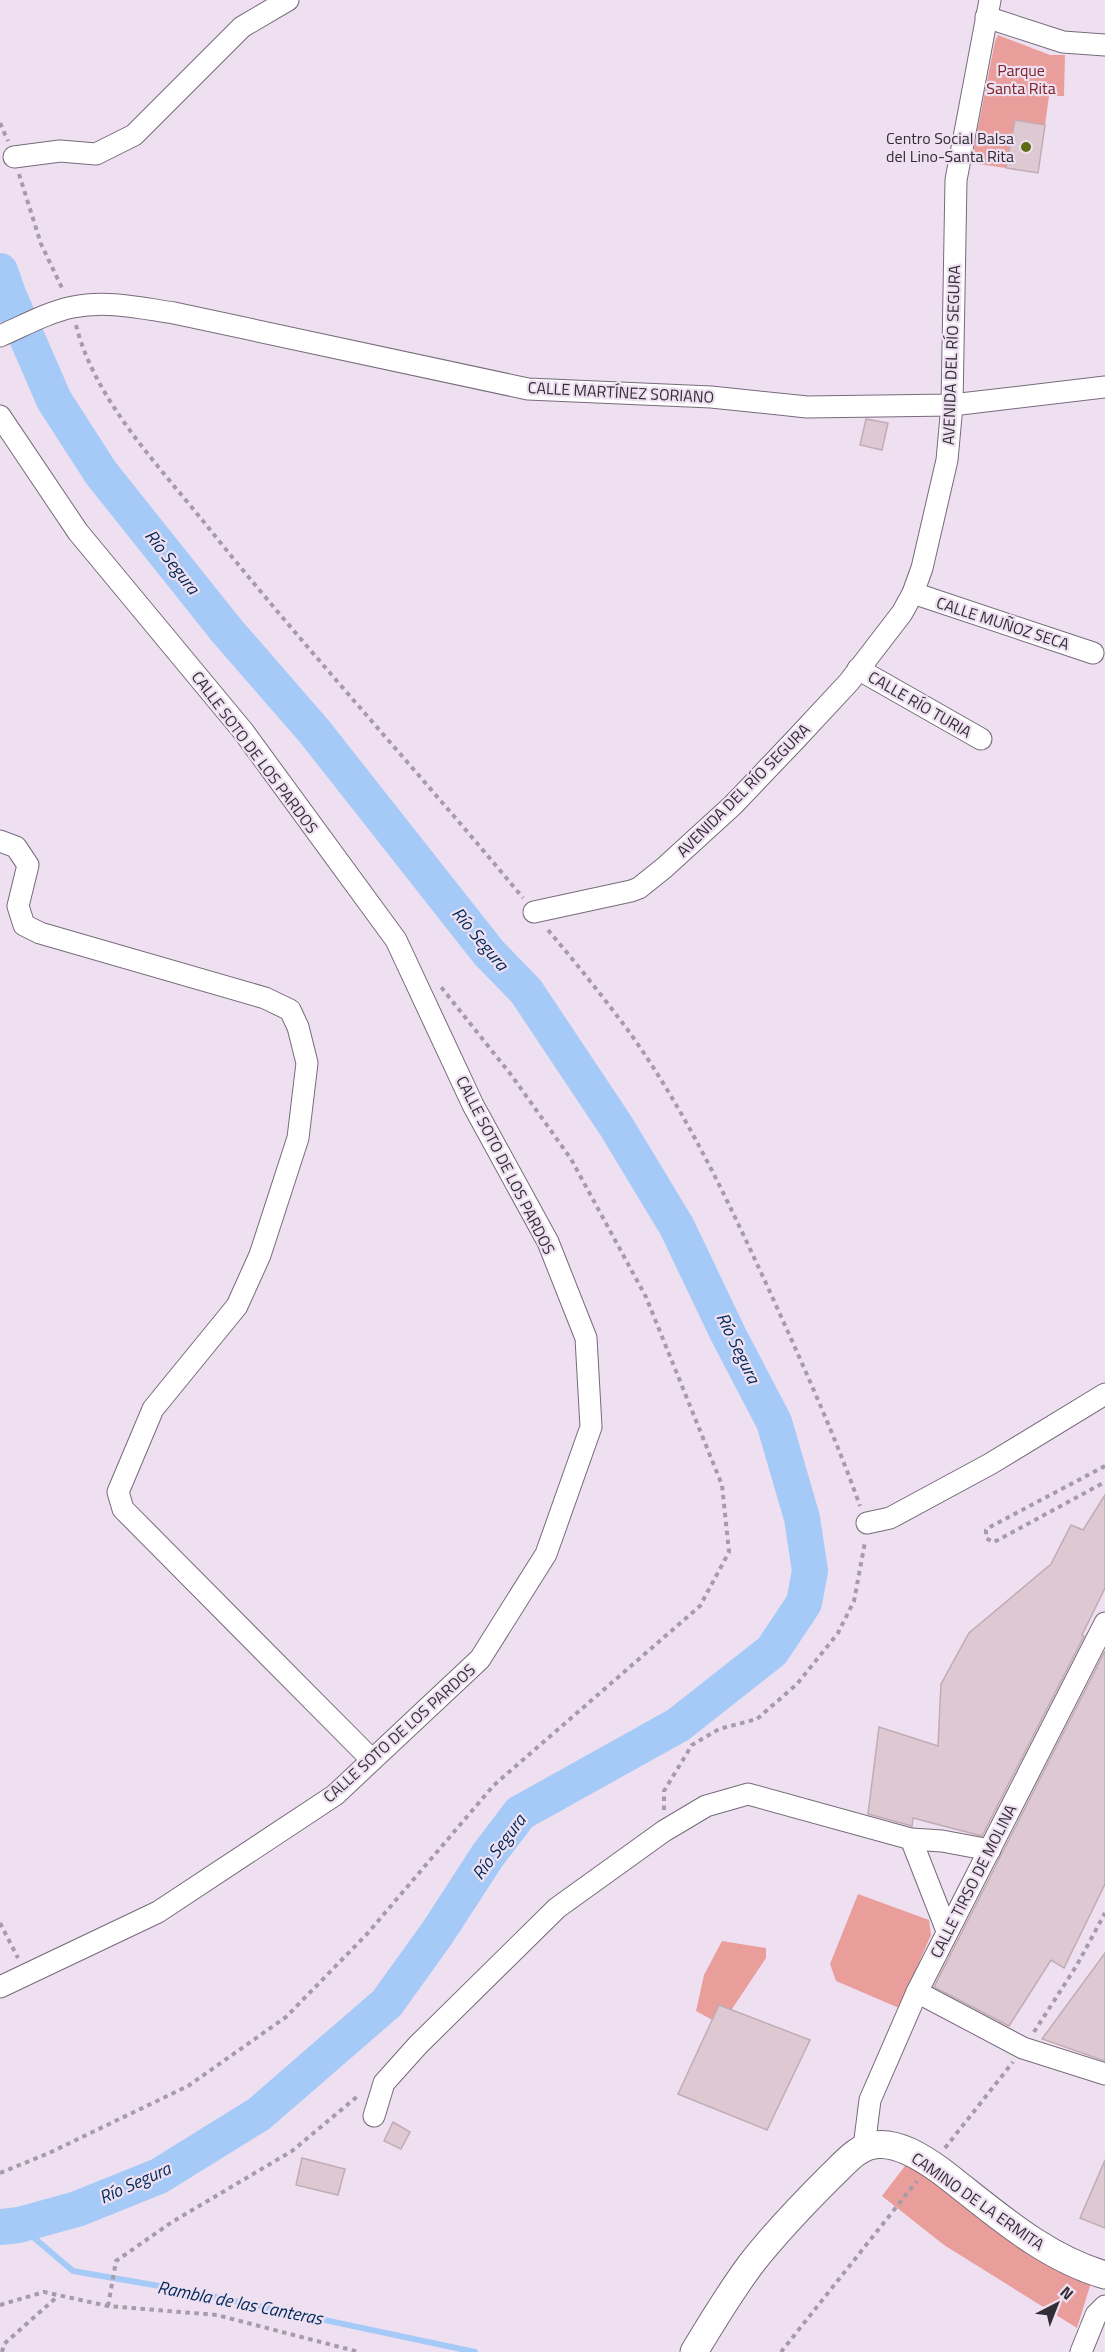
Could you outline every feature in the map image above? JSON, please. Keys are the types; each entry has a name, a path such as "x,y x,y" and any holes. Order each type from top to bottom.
{"main road":[{"name":"CAMINO DE LA ERMITA","path":"864,2147 876,2144 898,2147 931,2164 988,2208 1046,2248 1069,2261 1105,2276"},
{"path":"694,2352 751,2264 821,2186 864,2147"}],"street":[{"path":"14,157 60,151 96,154 134,135 242,27 288,0"},
{"path":"988,8 1063,42 1105,45"},
{"name":"AVENIDA DEL RÍO SEGURA","path":"534,912 639,888 732,805 858,669 902,613 913,593 922,568 947,460 952,405 956,180 988,8"},
{"name":"CALLE MARTÍNEZ SORIANO","path":"0,336 65,309 98,304 174,313 528,389 711,397 807,407 952,405 1105,387"},
{"name":"CALLE SOTO DE LOS PARDOS","path":"0,416 78,531 243,731 396,940 473,1105 548,1242 585,1338 591,1427 546,1554 480,1659 335,1795 158,1912 0,1987"},
{"name":"CALLE MUÑOZ SECA","path":"913,593 1093,653"},
{"name":"CALLE RÍO TURIA","path":"858,669 981,739"},
{"path":"0,841 16,847 27,865 18,906 24,925 40,933 265,998 290,1010 298,1027 306,1063 298,1138 260,1256 237,1306 153,1409 118,1492 123,1509 372,1760"},
{"path":"867,1523 890,1518 990,1464 1105,1394"},
{"name":"CALLE TIRSO DE MOLINA","path":"864,2147 870,2100 917,1992 1105,1623"},
{"path":"374,2116 384,2084 418,2045 557,1908 664,1831 706,1806 748,1794 911,1839 942,1841 990,1850"},
{"path":"911,1839 947,1931"},
{"path":"917,1992 1023,2048 1105,2073"},
{"path":"1081,2352 1096,2315 1105,2307"}],"path":[{"path":"0,123 14,157 41,244 65,309 100,385 141,445 310,652 482,849 630,1034 687,1123 735,1216 842,1454 867,1523 864,1553 854,1601 838,1633 797,1684 757,1719 718,1729 692,1745 664,1791 664,1831"},
{"path":"0,2173 49,2153 188,2086 286,2017 367,1934 494,1785 700,1606 729,1552 722,1485 642,1287 571,1158 512,1076 438,982"},
{"path":"1105,1466 990,1527 986,1530 986,1538 989,1541 998,1540 1105,1482"},
{"path":"781,2352 1023,2048 1072,1973 1105,1913"},
{"path":"0,1923 26,1975"},
{"path":"108,2306 116,2261 172,2222 292,2151 358,2095 384,2084"},
{"path":"0,2306 44,2292 108,2306 217,2315 359,2352"},
{"path":"2,2352 4,2344 58,2295"}],"green space":[{"name":"Parque Santa Rita","path":"998,35 1050,55 1065,55 1064,96 1049,96 1045,125 1015,120 1006,168 971,163"},
{"path":"858,1894 929,1920 931,1935 899,2008 836,1981 830,1964"},
{"path":"722,1941 766,1948 766,1958 730,2012 714,2021 696,2011 704,1975"},
{"path":"908,2162 1091,2283 1077,2328 944,2245 882,2196"}],"building":[{"name":"Centro Social Balsa del Lino-Santa Rita","path":"1015,120 1045,125 1038,173 1006,168"},
{"path":"866,419 888,423 882,450 860,445"},
{"path":"1105,1495 1105,1588 1082,1635 1084,1636 982,1836 913,1818 912,1826 868,1814 879,1727 938,1746 941,1684 969,1633 1051,1564 1071,1525 1083,1530"},
{"path":"1105,1651 1105,1884 1064,1968 1051,1960 1009,2026 934,1987"},
{"path":"1105,1953 1105,2061 1042,2039"},
{"path":"719,2005 810,2040 767,2130 678,2094"},
{"path":"393,2122 410,2132 401,2149 384,2141"},
{"path":"302,2158 345,2169 338,2195 296,2185"},
{"path":"1105,2160 1105,2228 1080,2218"}],"waterway":[{"name":"Río Segura","path":"0,271 54,400 101,473 227,631 314,731 489,953 526,991 616,1126 677,1227 728,1334 774,1422 802,1518 810,1571 804,1603 772,1651 678,1725 520,1813 488,1855 438,1932 387,2003 259,2114 159,2176 77,2209 19,2225 0,2227"},
{"name":"Rambla de las Canteras","path":"19,2225 73,2271 188,2291 475,2352"}],"place":[{"name":"Centro Social Balsa del Lino-Santa Rita","path":"1026,147"}]}
